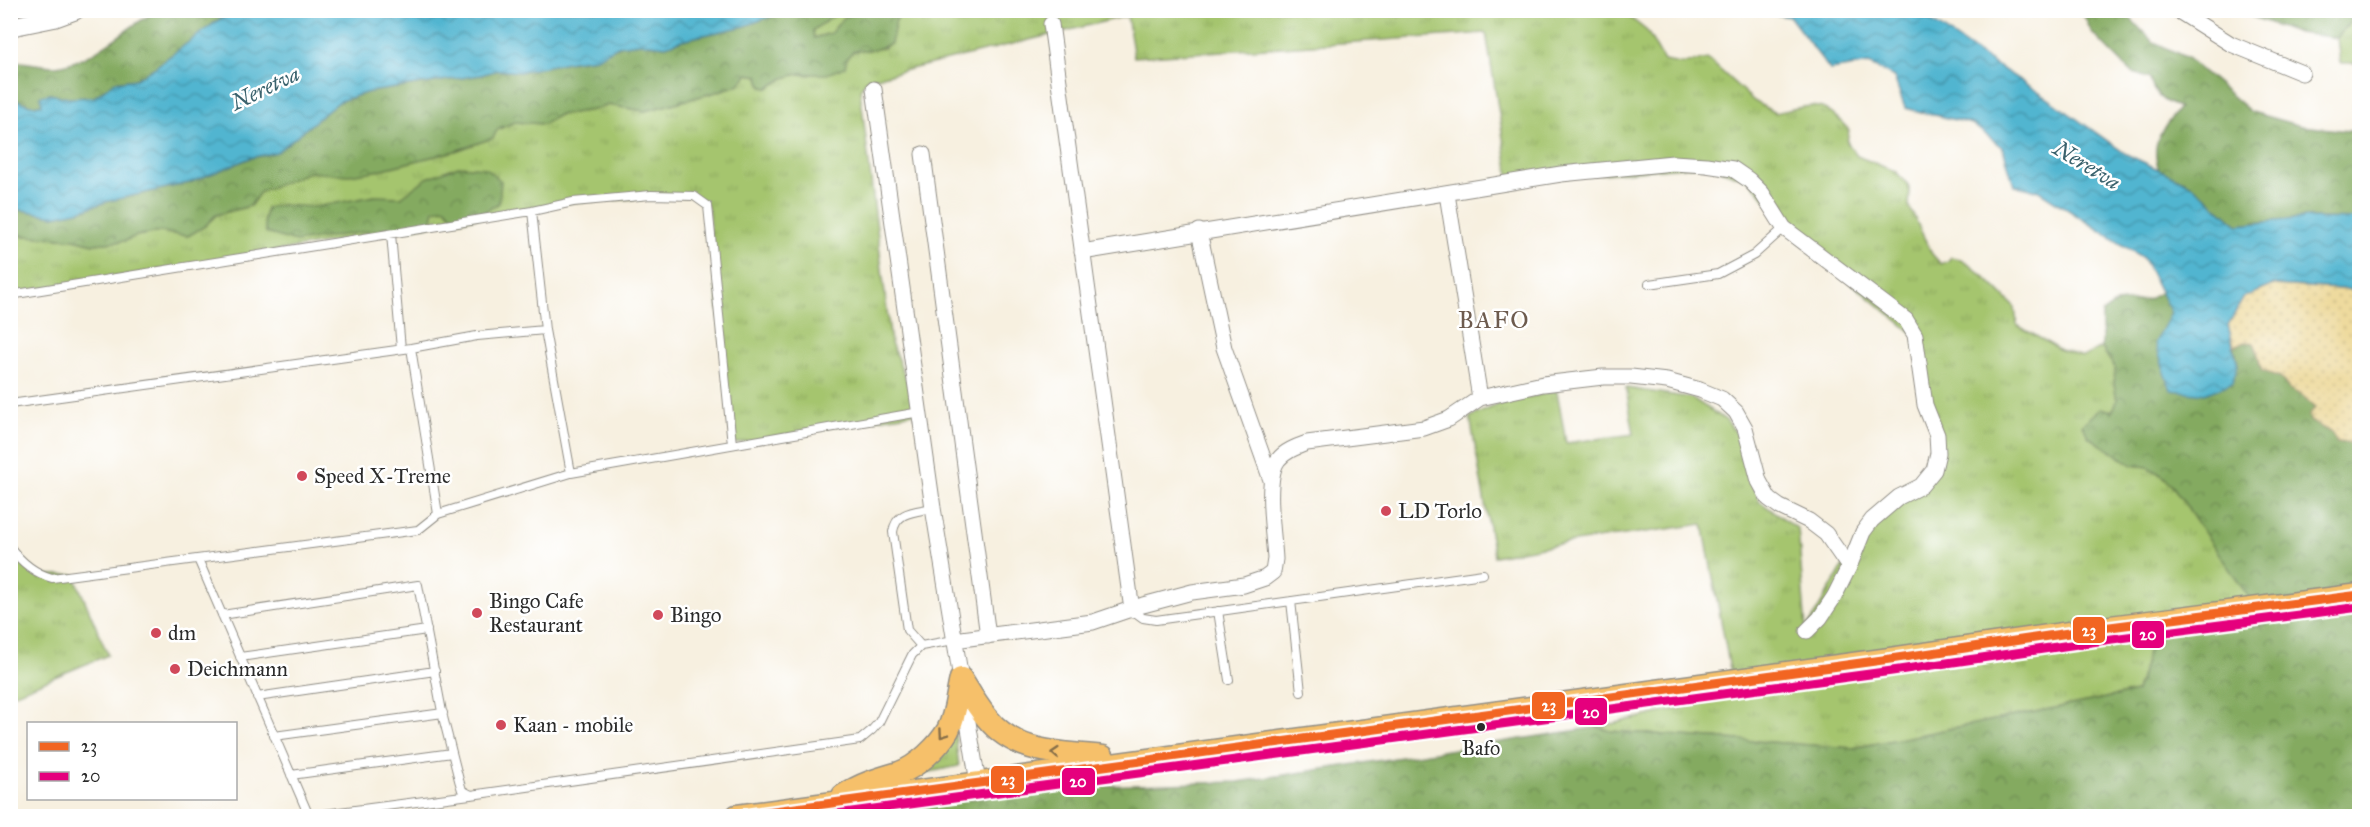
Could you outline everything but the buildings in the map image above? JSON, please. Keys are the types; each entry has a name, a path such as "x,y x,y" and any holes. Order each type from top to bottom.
{"main road":[{"path":"737,816 2110,627 2360,595"},
{"path":"961,679 986,718 998,730 1016,742 1032,749 1051,753 1134,761"},
{"path":"834,802 855,787 901,772 924,758 948,730 961,679"}],"street":[{"path":"10,27 54,18 75,10"},
{"path":"2177,10 2231,44 2302,73"},
{"path":"1051,24 1132,610"},
{"path":"874,89 933,508 978,783"},
{"path":"923,153 988,636"},
{"path":"1082,252 1199,231 1447,194 1561,174 1673,163 1706,165 1733,170 1749,180 1762,193 1784,228 1906,320 1915,335 1925,405 1937,435 1938,453 1934,470 1922,486 1899,497 1872,520 1863,532 1849,567 1821,618 1807,631"},
{"path":"1447,194 1480,399"},
{"path":"954,640 1093,622 1192,592 1244,585 1265,578 1273,572 1275,559 1271,480 1224,348 1199,231"},
{"path":"1271,480 1279,459 1288,450 1307,443 1424,428 1449,419 1480,399 1573,379 1631,377 1667,381 1722,399 1736,412 1745,428 1759,481 1769,499 1809,521 1826,534 1849,567"}],"lane":[{"path":"10,295 532,211 573,202 651,195 694,196 708,207 732,444"},
{"path":"532,211 545,330 571,473"},
{"path":"1650,284 1718,274 1754,255 1784,228"},
{"path":"391,234 401,349"},
{"path":"10,404 411,348 477,336 545,330"},
{"path":"411,348 438,514"},
{"path":"10,547 39,575 52,578 418,530 438,514 571,473 920,412"},
{"path":"921,646 907,630 893,532 894,522 899,517 933,508"},
{"path":"198,559 309,816 860,740 879,722 912,655 921,646 954,640"},
{"path":"1132,610 1143,618 1156,620 1483,574"},
{"path":"222,615 418,585 452,753 462,790 471,795"},
{"path":"1291,601 1300,692"},
{"path":"1218,611 1229,680"},
{"path":"240,657 427,630"},
{"path":"257,697 435,671"},
{"path":"274,736 443,713"},
{"path":"291,775 452,753"}],"green space":[{"path":"1389,10 1399,17 1407,10 1622,11 1647,31 1664,61 1681,64 1708,59 1754,101 1775,113 1815,106 1831,113 1849,130 1847,142 1857,156 1896,172 1908,185 1909,206 1932,254 1941,264 1951,257 1959,259 1976,270 2015,307 2017,325 2060,350 2083,357 2102,348 2115,368 2114,385 2117,400 2114,411 2088,436 2132,465 2149,467 2165,478 2268,624 2153,633 2136,692 1853,748 1610,731 1598,727 1735,696 1703,524 1553,545 1494,556 1470,417 1504,402 1557,391 1566,443 1634,434 1626,388 1692,398 1726,420 1744,442 1751,478 1759,501 1798,529 1806,630 1863,532 1921,486 1938,453 1915,335 1801,242 1749,180 1706,165 1510,182 1486,33 1134,57 1127,16 866,80 860,90 891,343 920,412 732,444 708,207 694,196 573,202 11,295 11,235 74,239 94,244 125,241 136,236 160,232 188,236 205,226 216,215 250,206 260,192 309,172 375,171 455,151 493,138 497,130 514,122 544,124 559,115 593,110 607,105 645,111 737,85 748,74 759,76 762,87 768,88 784,78 798,74 810,75 847,58 853,51 885,48 896,20 905,11"},
{"path":"157,11 242,11 221,18 136,79 115,82 94,97 69,98 49,94 43,105 30,105 11,98 11,61 51,66 70,63 97,51"},
{"path":"785,11 841,11 813,30 814,38 831,33 844,17 863,11 905,11 896,20 891,44 874,50 853,51 847,58 845,67 827,74 798,74 784,78 768,88 762,87 759,76 748,74 738,85 645,111 607,105 593,110 559,115 544,124 514,122 497,130 493,138 455,151 375,171 349,175 309,172 260,192 250,206 216,215 205,226 188,236 160,232 136,236 125,241 94,244 74,239 11,235 10,208 54,216 189,183 250,158 277,152 340,101 369,92 481,75 498,70 520,72 597,58 618,46 640,43 666,46 682,40 745,26"},
{"path":"841,11 863,11 844,17 831,33 813,38 813,30"},
{"path":"2073,11 2123,11 2152,41 2187,58 2251,112 2301,126 2359,132 2359,219 2305,218 2238,225 2192,185 2159,170 2156,151 2159,136 2179,107 2160,97 2150,79 2131,72 2092,33 2084,16"},
{"path":"2236,11 2359,11 2337,38 2298,33"},
{"path":"2359,11 2359,63 2340,63 2337,38"},
{"path":"458,166 486,168 501,181 499,203 486,211 454,218 446,208 434,210 431,222 296,242 266,233 264,221 266,208 281,205 315,207 374,196 401,197 427,178"},
{"path":"2161,292 2171,313 2238,365 2234,346 2245,342 2254,343 2262,371 2280,377 2289,389 2303,396 2315,409 2310,421 2332,433 2337,442 2359,444 2359,816 840,816 1062,787 1238,782 1598,727 1610,731 1853,748 2136,692 2153,633 2267,624 2166,478 2149,467 2132,465 2088,436 2082,425 2101,408 2113,411 2117,400 2114,385 2115,368 2102,348 2102,313 2116,303 2147,300"},
{"path":"10,547 39,575 74,575 108,655 11,695"},
{"path":"955,734 959,766 920,774"}],"sand":[{"path":"2273,285 2359,290 2359,444 2337,442 2332,433 2310,421 2309,415 2315,408 2303,396 2289,389 2280,377 2262,371 2254,343 2245,342 2234,346 2228,325 2244,297"}],"water":[{"name":"Neretva","path":"242,10 785,11 745,26 682,40 666,46 640,43 618,46 597,58 520,72 498,70 481,75 369,92 340,101 277,152 250,158 189,183 54,216 11,208 11,98 30,105 42,105 40,96 50,94 69,98 94,97 115,82 136,79 221,18"},
{"name":"Neretva","path":"1755,11 1917,11 2049,99 2126,154 2192,185 2238,225 2305,218 2359,219 2359,290 2273,285 2244,297 2228,325 2238,365 2232,383 2205,394 2171,390 2155,343 2171,313 2143,258 2039,191 2014,185 2003,148 1972,124 1905,108 1894,77 1869,64 1830,70 1790,17"}],"transit line":[{"name":"23","path":"737,816 2110,627 2360,595"},
{"name":"20","path":"822,816 2360,607"}],"place":[{"name":"Speed X-Treme","path":"302,476"},
{"name":"LD Torlo","path":"1386,511"},
{"name":"Bingo Cafe Restaurant","path":"477,613"},
{"name":"Bingo","path":"658,615"},
{"name":"dm","path":"156,633"},
{"name":"Deichmann","path":"175,669"},
{"name":"Kaan - mobile","path":"501,725"},
{"name":"Bafo","path":"1481,727"}],"district":[{"name":"BAFO","path":"1494,320"}]}
